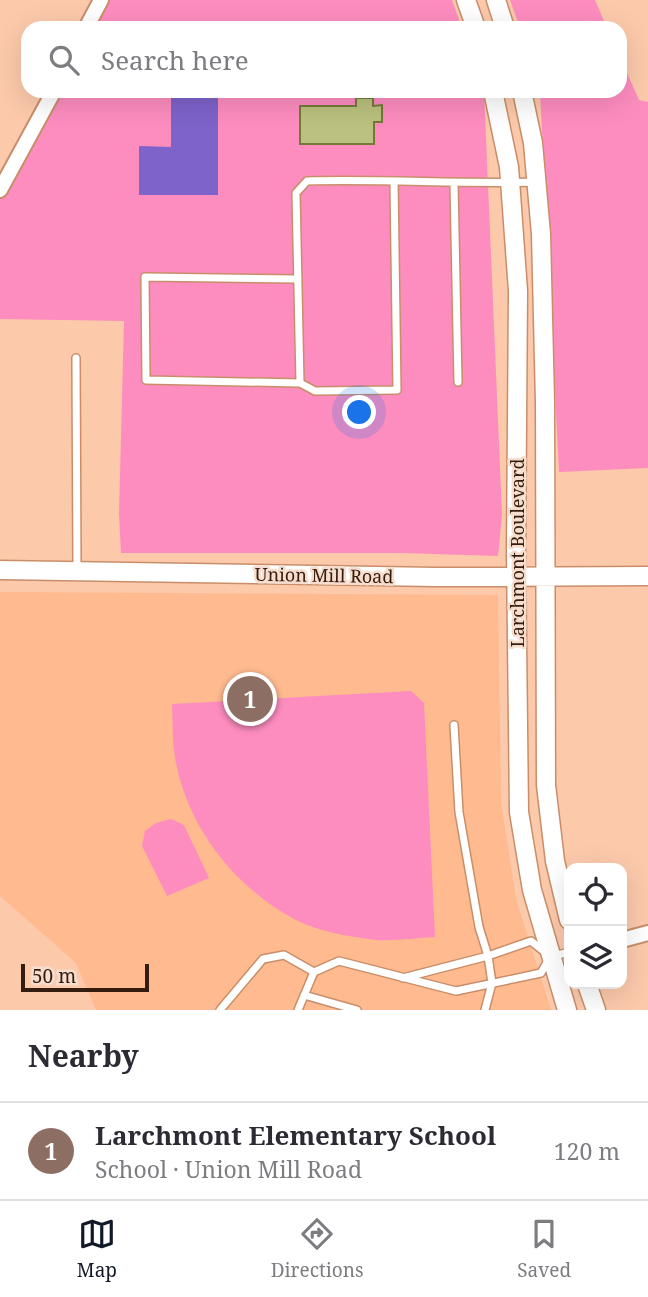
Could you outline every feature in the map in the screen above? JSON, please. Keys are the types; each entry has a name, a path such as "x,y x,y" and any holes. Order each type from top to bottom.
{"street":[{"path":"90,21 101,0"},
{"path":"466,0 474,21"},
{"path":"496,0 503,21"},
{"path":"0,190 50,98"},
{"name":"Larchmont Boulevard","path":"494,98 509,167 518,291 516,578 519,812 532,890 567,1010"},
{"name":"Larchmont Boulevard","path":"523,98 537,182 541,234 546,785 555,861 564,899"},
{"name":"Union Mill Road","path":"0,570 516,578 648,576"},
{"path":"627,939 648,933"},
{"path":"589,989 596,1010"}],"lane":[{"path":"300,383 296,193 307,181 537,182"},
{"path":"298,279 145,277 146,380 300,383 315,391 397,390 394,181"},
{"path":"454,183 458,382"},
{"path":"76,358 77,571"},
{"path":"454,725 459,812 479,927 488,956 492,983 485,1010"},
{"path":"402,978 488,956 531,941 550,957"},
{"path":"298,1010 314,972 339,961 456,991 541,973 550,957 564,953"},
{"path":"220,1010 263,959 284,955 314,972"},
{"path":"304,995 357,1010"}],"shaded area":[{"path":"108,0 452,0 460,21 97,21"},
{"path":"510,0 595,0 604,21 518,21"},
{"path":"627,73 639,100 648,102 648,468 559,472 540,98 627,98"},
{"path":"54,98 484,98 502,514 498,556 401,553 121,553 119,514 124,321 0,319 0,198"},
{"path":"171,98 218,98 218,195 139,195 139,146 171,147"},
{"path":"0,592 498,595 501,802 516,899 551,1010 96,1010 76,963 0,896"},
{"path":"411,691 424,703 435,937 377,940 324,931 303,924 273,906 234,873 203,833 182,787 176,763 172,704"},
{"path":"171,819 184,825 209,878 167,896 142,846 145,831 156,823"}],"building":[{"path":"356,98 373,98 373,106 382,105 382,122 374,122 374,144 300,144 300,106 356,106"}],"place":[{"name":"Larchmont Elementary School","path":"250,699"}]}
